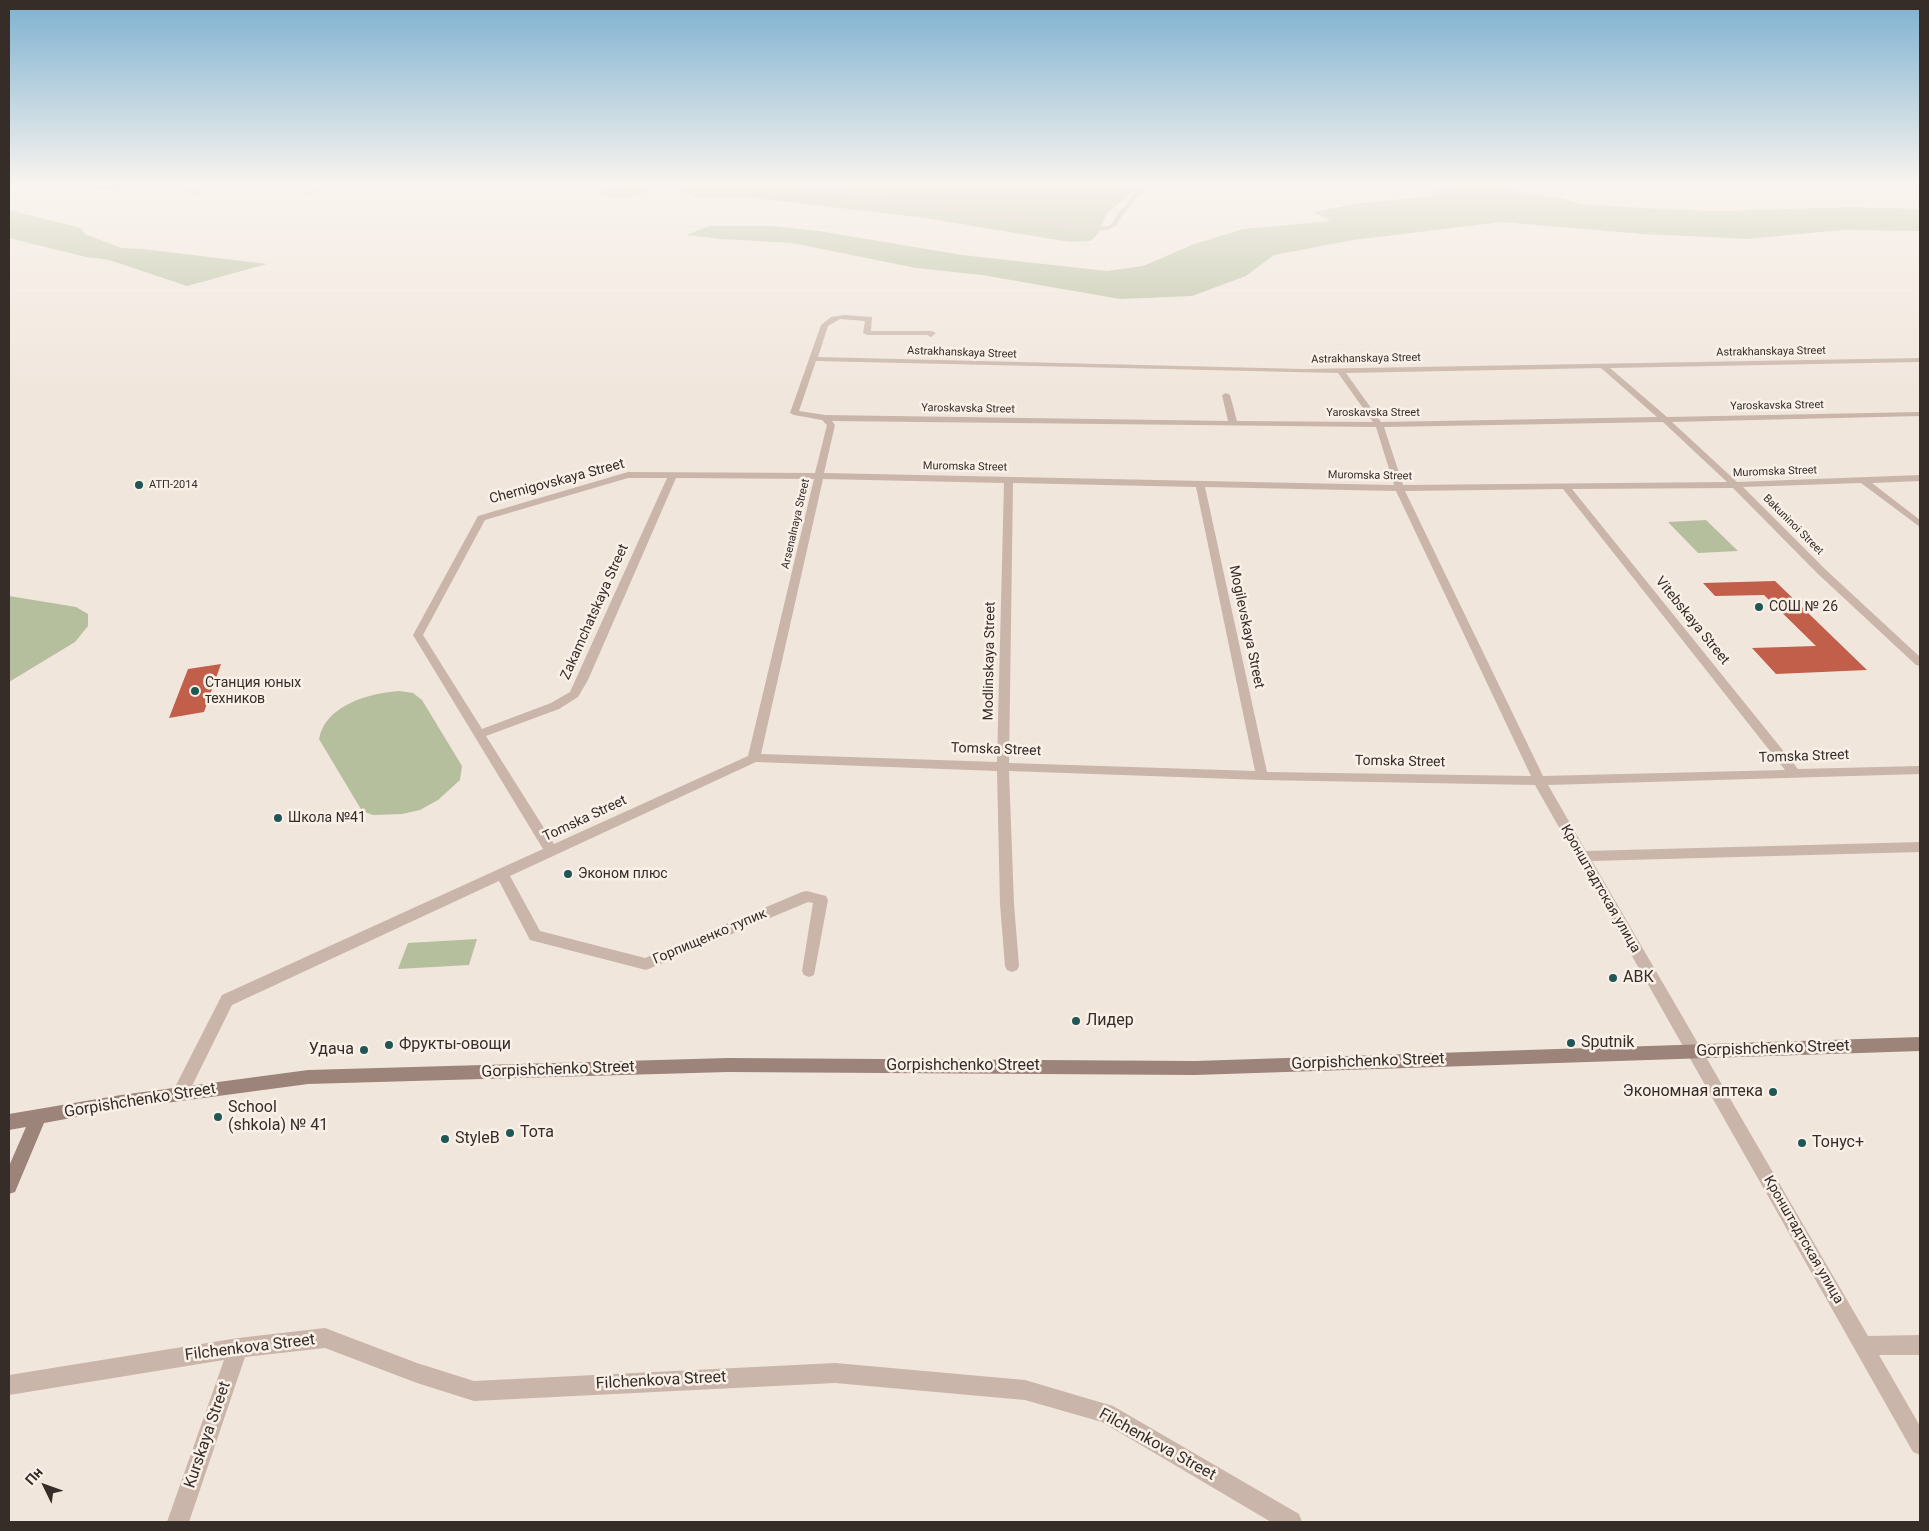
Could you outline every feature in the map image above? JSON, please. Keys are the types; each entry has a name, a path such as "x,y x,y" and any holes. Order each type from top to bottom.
{"main road":[{"name":"Gorpishchenko Street","path":"9,1122 180,1093 308,1077 728,1064 1195,1068 1920,1044"},
{"path":"9,1186 39,1116"}],"street":[{"path":"825,418 794,413 825,325 830,320 857,317 869,319 867,333 932,333 931,335"},
{"name":"Astrakhanskaya Street","path":"813,359 1018,365 1099,365 1252,371 1920,360"},
{"name":"Bakuninoi Street","path":"1603,366 1666,420 1735,485 1822,572 1920,663"},
{"name":"Кронштадтская улица","path":"1340,370 1379,425 1398,488 1539,781 1920,1445"},
{"path":"1226,395 1233,423"},
{"name":"Yaroskavska Street","path":"825,418 1379,425 1920,414"},
{"name":"Arsenalnaya Street","path":"754,758 831,425 825,418"},
{"name":"Chernigovskaya Street","path":"552,852 418,635 481,518 628,475 820,476"},
{"name":"Zakamchatskaya Street","path":"479,734 554,706 574,694 582,680 673,475"},
{"name":"Muromska Street","path":"820,476 1398,488 1735,485 1920,478"},
{"name":"Modlinskaya Street","path":"1009,480 1003,766 1012,966"},
{"path":"1863,480 1920,524"},
{"name":"Mogilevskaya Street","path":"1200,484 1262,776"},
{"name":"Vitebskaya Street","path":"1565,486 1795,774"},
{"name":"Tomska Street","path":"180,1093 227,1000 754,758 1262,776 1539,781 1920,770"},
{"path":"1582,856 1920,847"},
{"name":"Горпищенко тупик","path":"503,874 535,936 646,964 807,896 821,900 809,971"},
{"name":"Filchenkova Street","path":"9,1385 238,1348 325,1338 417,1373 474,1391 835,1373 1025,1390 1106,1413 1291,1522"},
{"path":"1864,1346 1920,1345"},
{"name":"Kurskaya Street","path":"178,1522 238,1348"}],"green space":[{"path":"84,256 205,256 267,264 187,286 109,260"},
{"path":"859,256 975,256 1107,271 1143,266 1165,256 1272,256 1246,276 1192,296 1120,299 982,275 916,268"},
{"path":"1706,520 1738,551 1698,553 1668,522"},
{"path":"9,596 76,607 88,614 88,626 75,642 9,682"},
{"path":"399,691 413,693 422,700 462,766 460,780 438,800 420,810 402,814 373,815 362,811 319,739 323,727 339,709 363,698"},
{"path":"477,939 469,965 398,969 408,943"}],"building":[{"name":"СОШ № 26","path":"1775,581 1867,670 1776,674 1752,648 1816,646 1764,595 1715,596 1703,583"},
{"name":"Станция юных техников","path":"221,664 204,712 169,718 188,669"}],"place":[{"name":"АТП-2014","path":"139,485"},
{"name":"СОШ № 26","path":"1759,607"},
{"name":"Станция юных техников","path":"195,691"},
{"name":"Школа №41","path":"278,818"},
{"name":"Эконом плюс","path":"568,874"},
{"name":"АВК","path":"1613,978"},
{"name":"Лидер","path":"1076,1021"},
{"name":"Sputnik","path":"1571,1043"},
{"name":"Фрукты-овощи","path":"389,1045"},
{"name":"Удача","path":"364,1050"},
{"name":"Экономная аптека","path":"1773,1092"},
{"name":"School (shkola) № 41","path":"218,1117"},
{"name":"Тота","path":"510,1133"},
{"name":"StyleB","path":"445,1139"},
{"name":"Тонус+","path":"1802,1143"}]}
